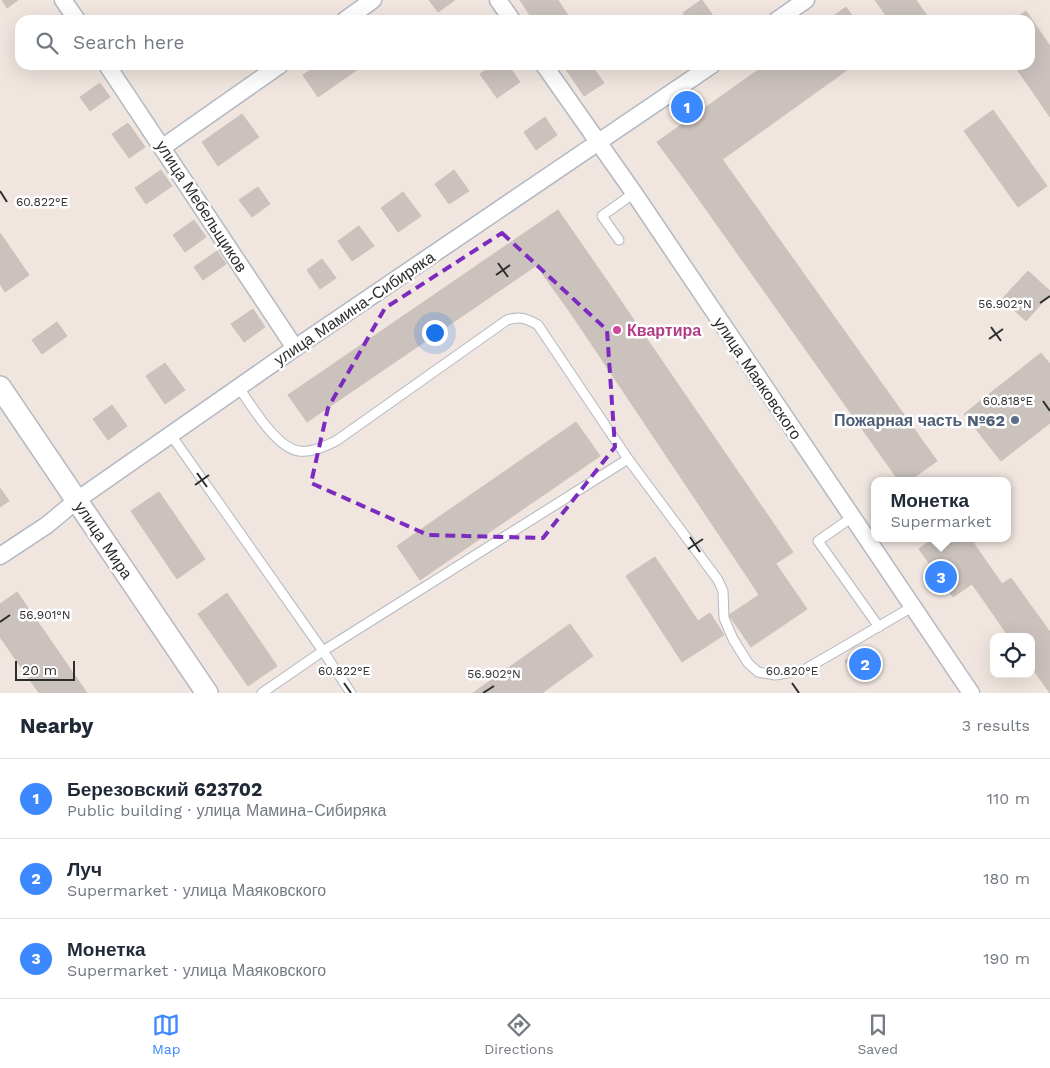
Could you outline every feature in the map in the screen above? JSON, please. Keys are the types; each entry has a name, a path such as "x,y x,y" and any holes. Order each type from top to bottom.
{"street":[{"path":"63,0 74,15"},
{"path":"351,15 373,0"},
{"path":"498,0 508,15"},
{"path":"784,15 806,0"},
{"name":"улица Мебельщиков","path":"110,70 295,348"},
{"path":"163,147 273,70"},
{"name":"улица Маяковского","path":"547,70 634,193 970,693"},
{"name":"улица Мамина-Сибиряка","path":"0,556 47,525 78,500 295,348 705,70"},
{"name":"улица Мира","path":"0,387 207,693"}],"lane":[{"path":"618,240 602,216 634,193"},
{"path":"239,388 280,442 298,451 316,450 336,441 507,320 519,316 527,318 538,325 628,459 718,580 723,591 724,618 733,639 748,663 758,672 775,675 804,670 912,607"},
{"path":"171,435 324,650 351,693"},
{"path":"262,693 324,650 628,459"},
{"path":"851,518 818,541 879,627"}],"highlighted area":[{"path":"502,233 607,330 615,447 543,538 428,535 311,483 328,408 385,308"}],"building":[{"path":"2,0 18,0 7,8"},
{"path":"429,0 455,0 438,12"},
{"path":"520,0 558,0 568,15 530,15"},
{"path":"702,0 712,15 684,15 683,13"},
{"path":"875,0 916,0 926,15 886,15"},
{"path":"846,7 852,15 835,15"},
{"path":"1026,11 1029,15 1020,15"},
{"path":"1035,24 1050,46 1050,117 1017,70 1035,70"},
{"path":"310,70 357,70 318,97 303,75"},
{"path":"486,70 512,70 520,82 497,98 480,74"},
{"path":"566,70 595,70 604,83 584,96"},
{"path":"758,70 847,70 688,184 657,142"},
{"path":"100,83 110,97 90,111 80,97"},
{"path":"993,110 1047,186 1018,207 964,131"},
{"path":"242,114 259,137 218,166 202,142"},
{"path":"545,117 557,135 536,150 524,132"},
{"path":"128,123 145,147 129,158 112,134"},
{"path":"722,159 937,461 915,477 896,477 688,184"},
{"path":"161,170 172,186 146,204 135,188"},
{"path":"454,170 469,191 449,204 435,184"},
{"path":"258,187 270,204 252,217 239,200"},
{"path":"403,192 421,216 398,232 381,208"},
{"path":"558,210 612,288 572,315 517,238"},
{"path":"194,220 206,237 185,252 173,235"},
{"path":"359,226 374,246 352,261 338,241"},
{"path":"0,233 29,275 5,292 0,284"},
{"path":"517,238 537,265 307,422 288,395"},
{"path":"217,251 226,264 203,280 194,267"},
{"path":"322,259 336,278 320,289 307,270"},
{"path":"1028,271 1050,291 1050,294 1026,321 1002,299"},
{"path":"612,288 793,552 750,581 572,315"},
{"path":"253,309 265,327 244,342 231,324"},
{"path":"57,322 67,336 42,354 32,340"},
{"path":"1041,353 1050,364 1050,423 1001,461 964,414"},
{"path":"165,363 185,390 165,404 146,376"},
{"path":"112,405 127,426 108,440 93,419"},
{"path":"576,422 600,456 420,580 397,546"},
{"path":"0,488 9,501 0,507"},
{"path":"159,492 205,559 177,579 131,511"},
{"path":"929,542 973,542 1002,584 982,598 972,584 953,597 919,549"},
{"path":"655,557 698,621 710,613 724,635 682,662 626,576"},
{"path":"776,564 807,609 751,647 729,615 759,595 750,581"},
{"path":"1011,578 1050,632 1050,693 1035,672 1035,633 1006,633 982,598"},
{"path":"17,592 87,693 39,693 0,637 0,604"},
{"path":"227,593 277,666 248,686 198,614"},
{"path":"570,624 593,656 542,693 473,693"},
{"path":"864,647 878,666 859,680 845,661"}],"place":[{"name":"Березовский 623702","path":"687,107"},
{"name":"Квартира","path":"617,330"},
{"name":"Пожарная часть №62","path":"1015,420"},
{"name":"Монетка","path":"941,577"},
{"name":"Луч","path":"865,664"}]}
